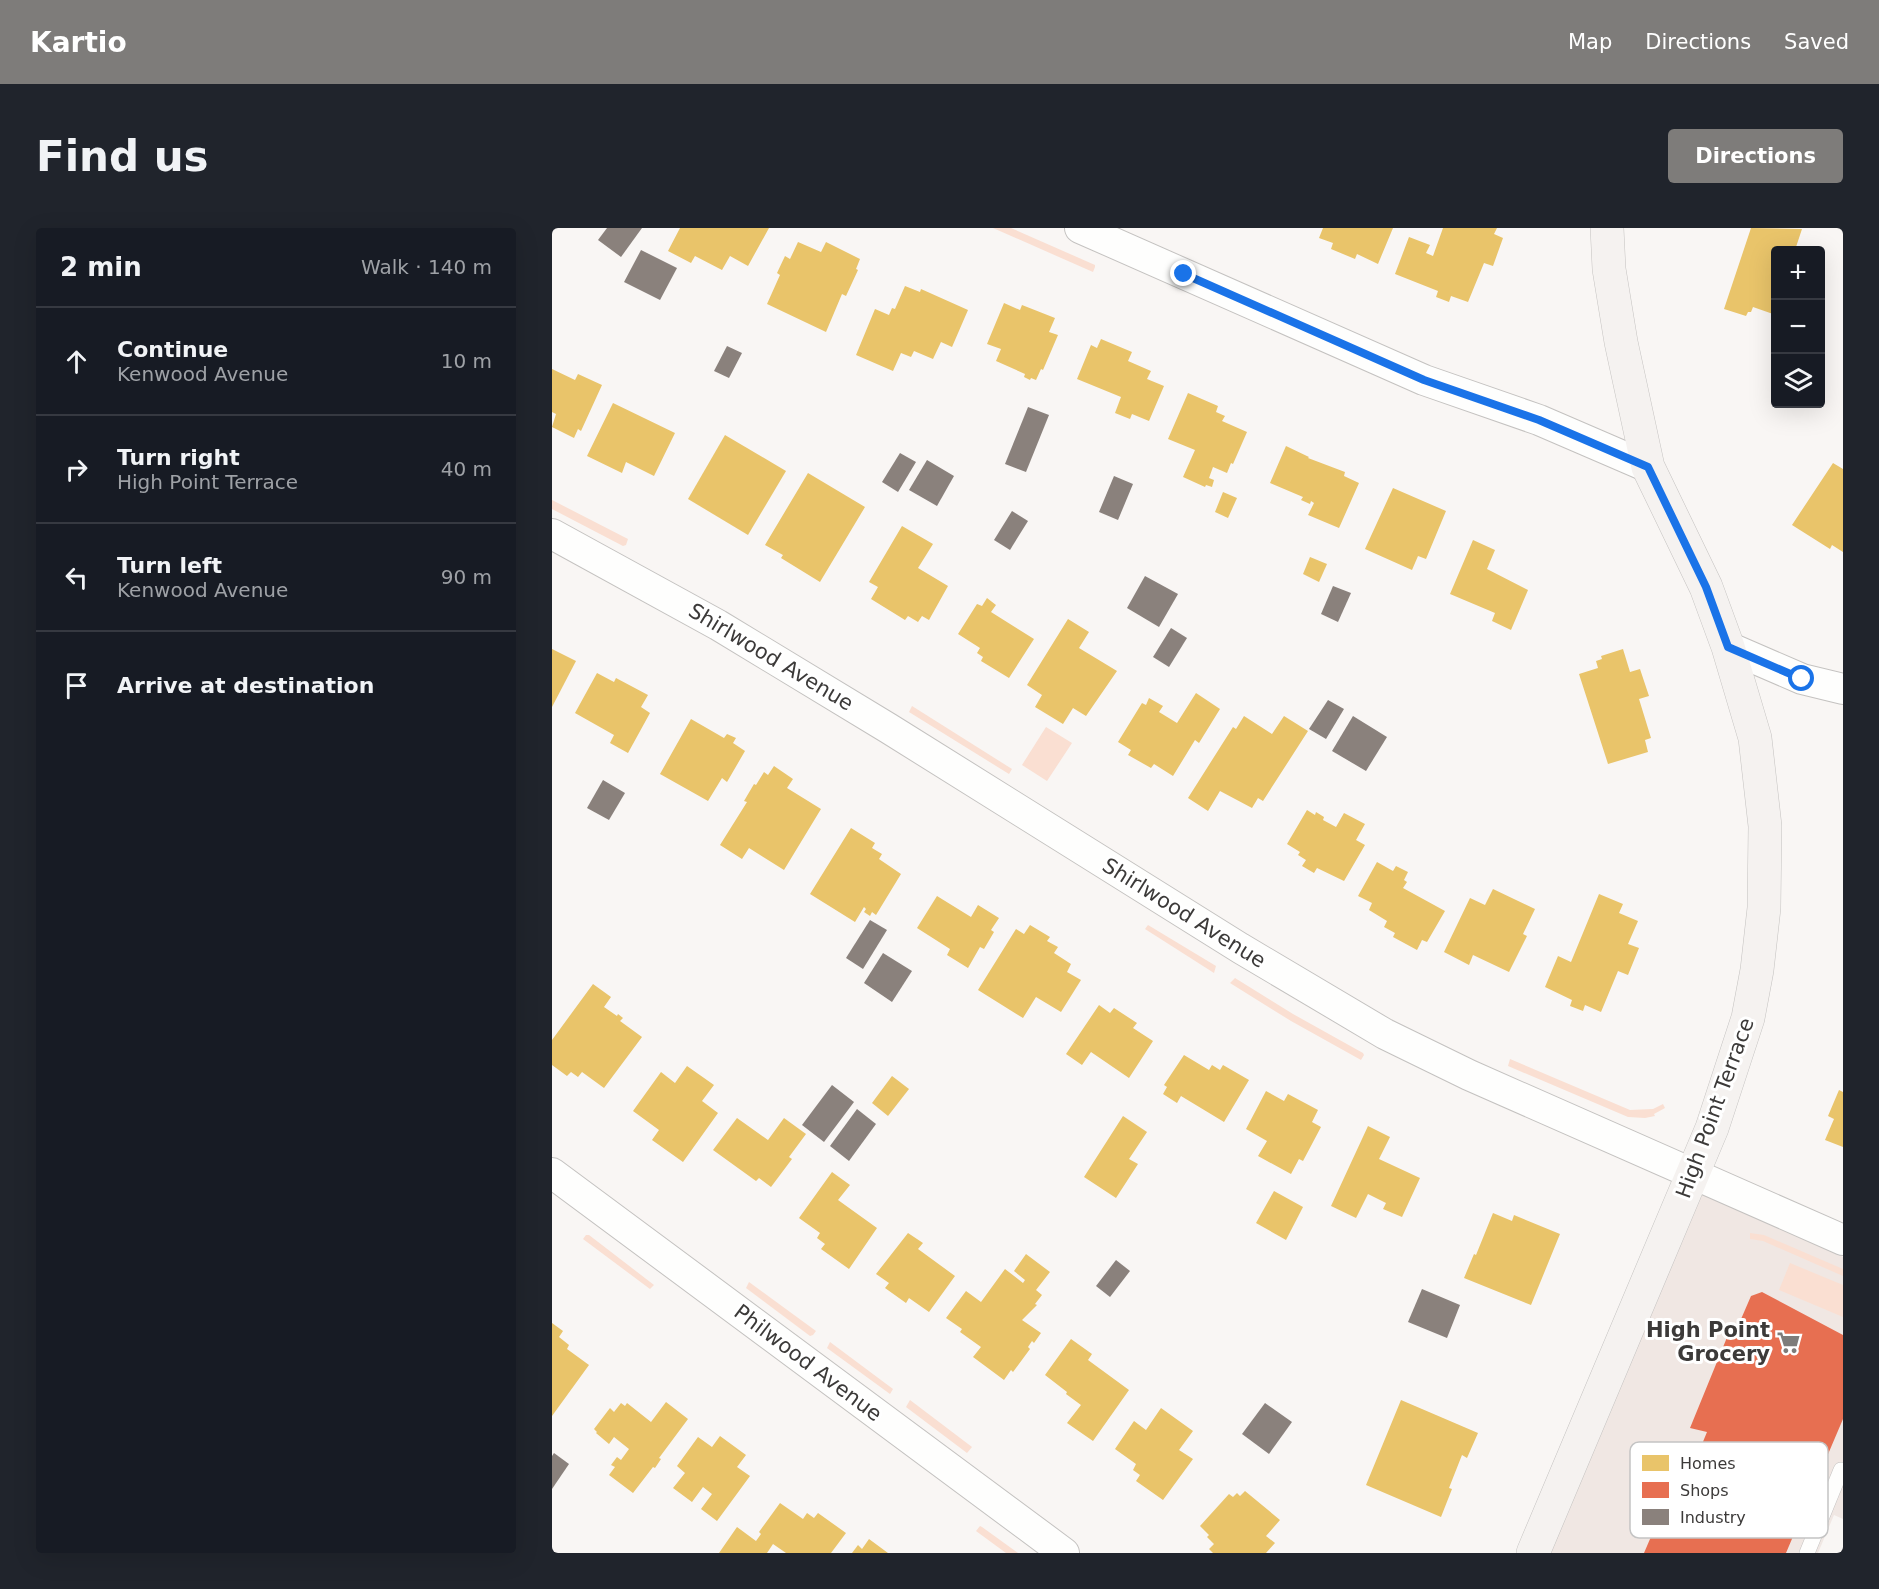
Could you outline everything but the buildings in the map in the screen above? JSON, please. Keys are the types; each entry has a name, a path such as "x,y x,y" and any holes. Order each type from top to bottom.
{"street":[{"path":"1080,228 1424,380 1539,420 1648,467"},
{"name":"High Point Terrace","path":"1533,1553 1712,1128 1748,1018 1757,970 1764,908 1765,826 1757,747 1728,647 1706,587 1648,467 1620,332 1609,269 1606,228"},
{"name":"Shirlwood Avenue","path":"552,534 728,631 1240,948 1385,1034 1469,1075 1843,1240"},
{"path":"1728,647 1802,679 1843,689"},
{"name":"Philwood Avenue","path":"552,1173 1064,1553"}],"lane":[{"path":"1828,1502 1841,1470"},
{"path":"1807,1553 1813,1538"}],"shaded area":[{"path":"993,228 1011,228 1095,265 1093,272"},
{"path":"552,500 628,539 626,545 623,546 552,509"},
{"path":"912,706 1012,769 1009,774 909,712"},
{"path":"1046,727 1072,743 1047,781 1022,765"},
{"path":"1148,925 1216,966 1214,973 1145,929"},
{"path":"1235,978 1363,1053 1361,1060 1291,1021 1230,983"},
{"path":"1510,1059 1630,1110 1653,1109 1663,1104 1665,1108 1654,1114 1655,1116 1628,1117 1508,1066"},
{"path":"1693,1174 1843,1257 1843,1519 1834,1515 1828,1529 1828,1442 1630,1442 1630,1538 1824,1538 1818,1553 1533,1553"},
{"path":"1750,1233 1764,1235 1843,1269 1843,1276 1763,1241 1750,1239"},
{"path":"586,1235 654,1285 650,1289 583,1239"},
{"path":"1790,1263 1843,1285 1843,1317 1779,1290"},
{"path":"749,1282 816,1331 813,1335 810,1336 746,1288"},
{"path":"830,1342 893,1389 890,1394 827,1348"},
{"path":"910,1400 972,1447 967,1453 906,1407"},
{"path":"980,1526 1018,1553 1006,1553 976,1531"}],"place":[{"name":"High Point Grocery","path":"1788,1342"}],"route":[{"path":"1184,274 1424,380 1539,420 1648,467 1706,587 1728,647 1802,679"}]}
